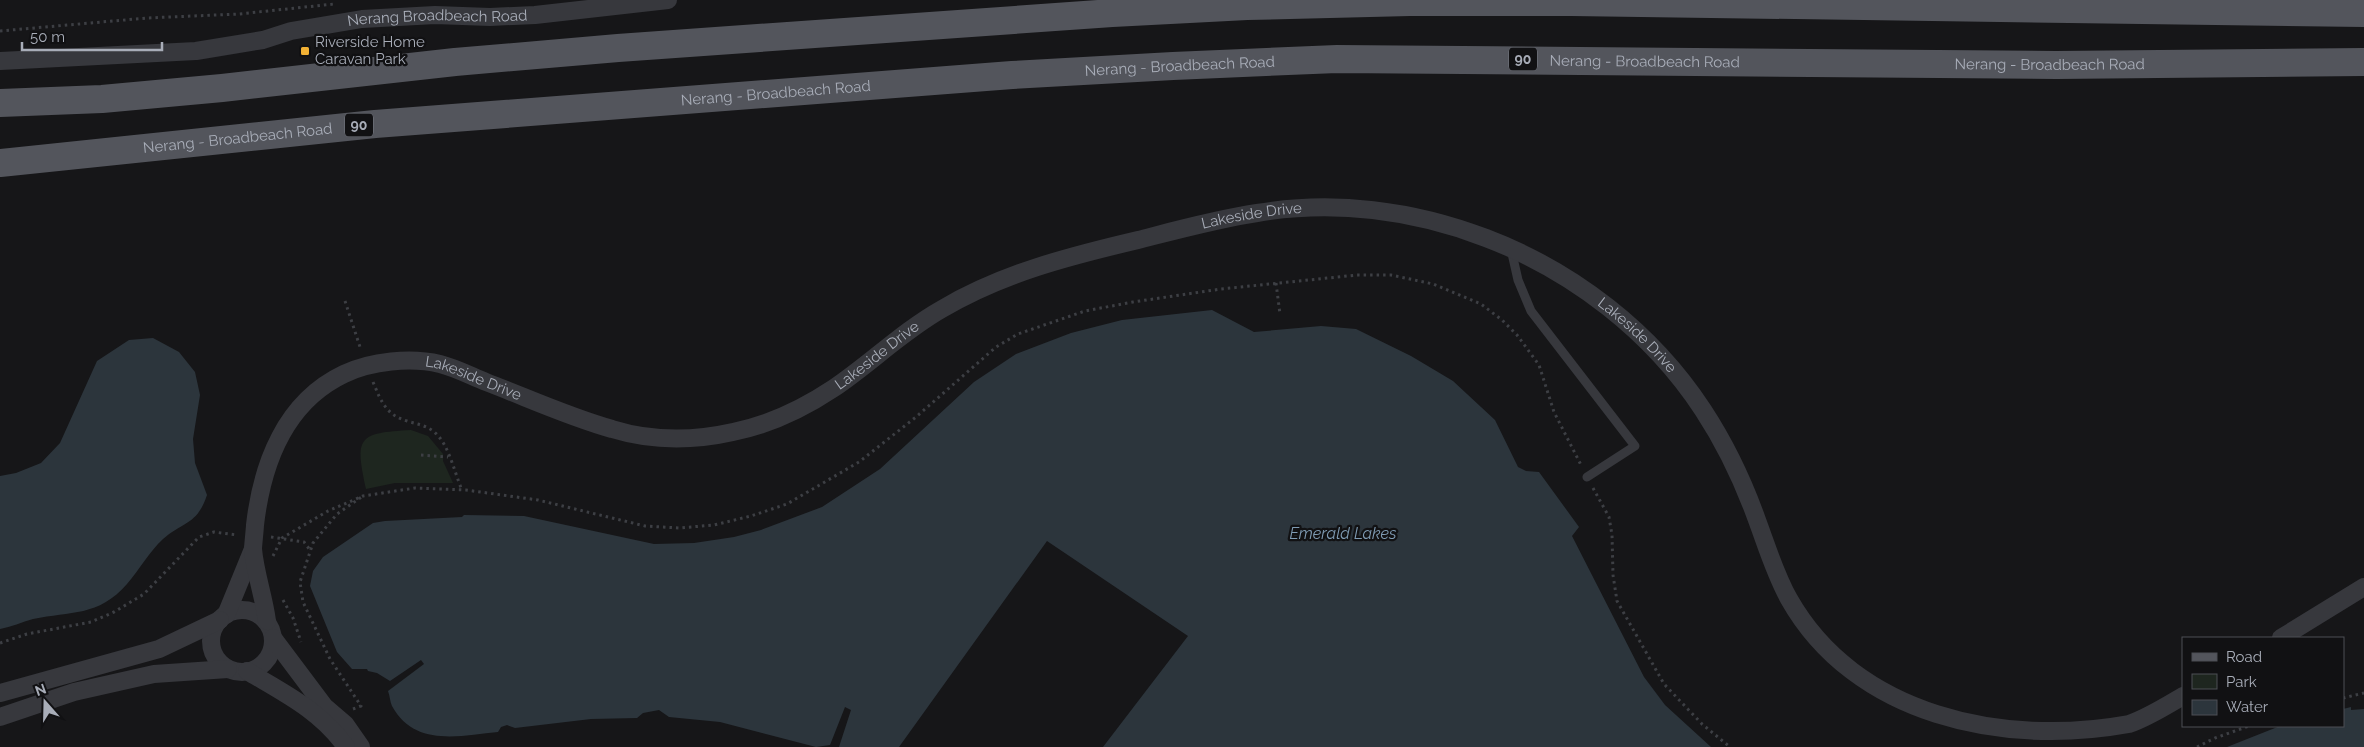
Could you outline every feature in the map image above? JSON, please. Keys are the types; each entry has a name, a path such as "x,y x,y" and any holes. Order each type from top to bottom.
{"main road":[{"path":"0,103 102,98 222,88 455,62 618,48 1083,15 1247,6 1410,2 1571,2 2364,13"},
{"name":"Nerang - Broadbeach Road","path":"0,163 375,124 1012,75 1202,64 1338,59 2056,64 2364,62"}],"street":[{"name":"Nerang Broadbeach Road","path":"0,61 196,51 263,40 320,25 371,18 435,15 490,17 668,0"},
{"name":"Lakeside Drive","path":"270,630 254,543 259,491 275,446 293,413 320,390 345,373 367,367 405,361 437,363 610,429 646,437 705,437 736,432 765,423 830,392 909,330 941,309 1001,279 1098,249 1222,219 1292,208 1358,208 1398,213 1437,222 1487,238 1563,275 1609,307 1638,333 1674,371 1702,408 1733,460 1770,558 1789,598 1814,636 1844,668 1875,692 1909,712 1942,726 2010,740 2090,735 2132,723 2182,697"},
{"name":"Lakeside Drive","path":"223,618 254,543"},
{"path":"2283,637 2364,587"},
{"path":"0,693 159,649 223,618 246,611 262,616 324,706 345,724 361,747"},
{"path":"223,618 213,627 210,641 215,656 228,669"},
{"path":"0,717 74,692 154,674 228,669 247,671 256,669 266,660 272,649 270,630"},
{"path":"247,671 307,706 323,719 346,747"}],"lane":[{"path":"1511,249 1518,280 1531,310 1635,446 1587,477"}],"path":[{"path":"0,31 146,18 239,14 337,3"},
{"path":"1221,289 1357,275 1391,276 1433,284 1481,304 1517,335 1539,365 1554,412 1609,517 1612,535 1612,575 1617,601 1664,684 1702,724 1730,747"},
{"path":"1276,283 1280,314"},
{"path":"346,301 367,367 386,410 394,416 421,424 433,431 442,440 462,490"},
{"path":"421,455 448,457"},
{"path":"346,708 350,710 361,706 330,659 301,593 300,582 313,543 337,514 363,496"},
{"path":"0,643 27,634 91,622 114,612 144,594 200,538 214,532 254,543 282,538 304,542 311,551"},
{"path":"272,557 282,538"},
{"path":"280,592 293,618 304,650"},
{"path":"2344,698 2364,693"},
{"path":"2197,747 2214,738 2246,727"}],"green space":[{"path":"411,430 428,436 443,454 443,461 453,483 395,483 366,489 361,458 361,448 364,441 370,436 380,433"}],"water":[{"name":"Emerald Lakes","path":"1212,310 1254,332 1321,326 1356,329 1411,356 1453,381 1495,420 1518,467 1526,471 1539,472 1579,527 1572,536 1644,677 1665,705 1711,747 1103,747 1188,636 1047,541 899,747 839,747 851,710 845,707 830,745 816,747 720,722 669,717 659,710 643,713 637,718 591,719 515,728 507,725 501,727 498,732 439,736 412,728 401,719 392,706 388,691 424,664 421,660 390,681 367,669 352,669 337,652 310,586 313,571 323,557 373,523 385,521 462,517 464,515 524,516 654,544 694,543 734,537 761,530 822,507 880,469 974,382 1016,354 1071,333 1122,320"},
{"path":"153,338 179,352 195,372 200,395 193,439 195,463 207,495 203,505 189,522 163,539 153,549 127,584 116,595 105,602 83,611 33,619 0,629 0,476 16,473 41,463 60,443 97,361 129,340"},
{"path":"2351,707 2351,710 2364,709 2364,747 2227,747 2277,727 2344,727 2344,709"}],"place":[{"name":"Riverside Home Caravan Park","path":"305,51"}]}
